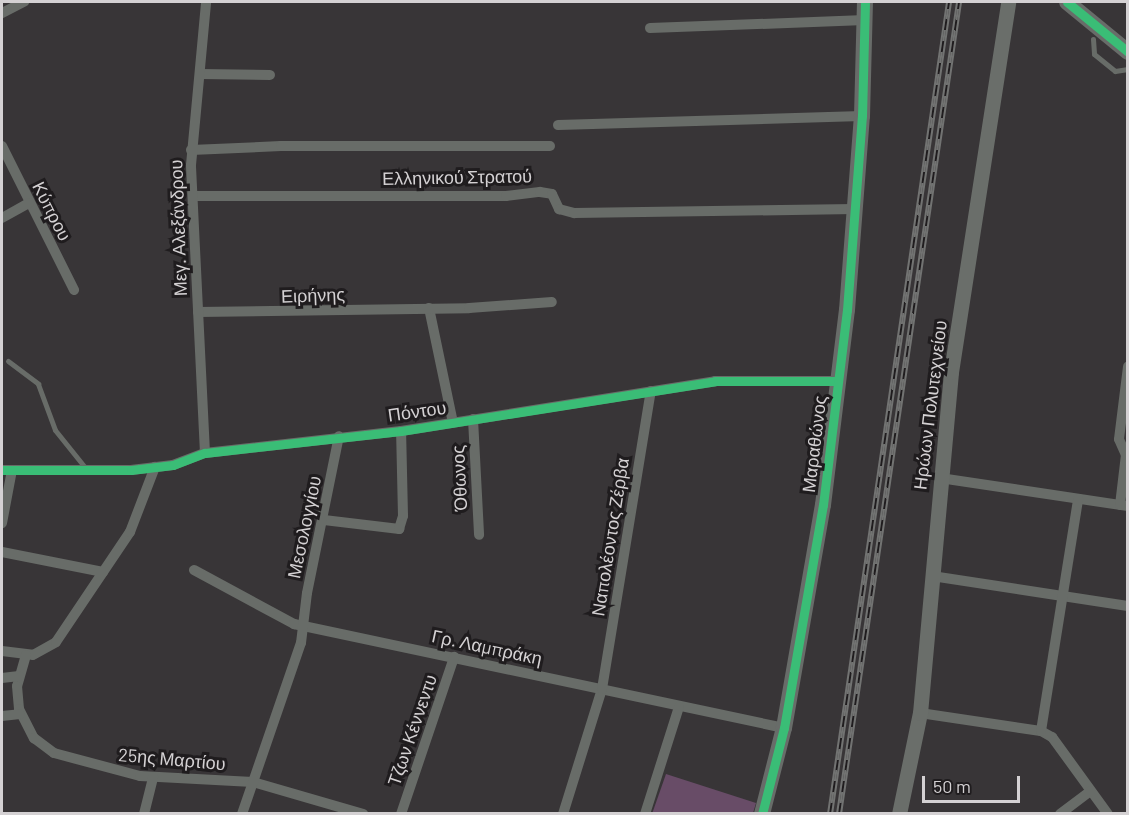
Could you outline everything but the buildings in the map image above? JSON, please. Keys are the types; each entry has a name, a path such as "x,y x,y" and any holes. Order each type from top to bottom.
{"main road":[{"name":"Μαραθώνος","path":"762,813 784,729 823,506 855,208 862,116 865,2"},
{"path":"1067,2 1128,52"}],"street":[{"path":"2,13 24,2"},
{"name":"Μεγ. Αλεξάνδρου","path":"205,453 191,150 206,2"},
{"name":"Ηρώων Πολυτεχνείου","path":"899,813 920,713 951,372 1008,2"},
{"path":"650,28 865,20"},
{"path":"200,74 270,75"},
{"path":"558,125 862,116"},
{"name":"Κύπρου","path":"2,146 74,290"},
{"path":"191,150 281,146 550,146"},
{"name":"Ελληνικού Στρατού","path":"193,196 506,196 540,192 552,194 559,209 574,213 855,208"},
{"path":"2,218 29,203"},
{"name":"Ειρήνης","path":"198,312 429,308 552,302"},
{"path":"429,308 453,423"},
{"path":"940,478 1124,506 1127,455 1119,439 1128,367"},
{"name":"Πόντου","path":"7,470 87,472 155,467 205,453 339,436 400,431 715,381 838,381"},
{"name":"Ναπολέοντος Ζέρβα","path":"562,813 602,689 651,391"},
{"name":"Όθωνος","path":"473,419 479,535"},
{"path":"324,520 399,529 403,516 400,431"},
{"name":"Μεσολογγίου","path":"242,813 301,643 339,436"},
{"path":"2,651 26,655 45,650 56,642 130,532 155,467"},
{"path":"2,523 7,470"},
{"path":"1041,731 1078,499"},
{"path":"2,552 103,572"},
{"name":"Γρ. Λαμπράκη","path":"194,570 303,626 784,729"},
{"path":"932,576 1128,606"},
{"path":"2,716 20,714 19,676 26,655"},
{"name":"Τζων Κέννεντυ","path":"401,813 454,657"},
{"path":"2,678 19,676"},
{"path":"645,813 679,707"},
{"path":"920,713 1041,731 1052,737 1108,813"},
{"name":"25ης Μαρτίου","path":"20,714 34,738 54,753 82,763 153,777 253,783 363,813"},
{"path":"144,813 153,777"},
{"path":"1060,813 1090,791"}],"lane":[{"path":"1094,39 1094,54 1115,70 1128,69"},
{"path":"8,361 38,384 55,430 82,459 87,472"}],"shaded area":[{"path":"666,774 756,803 753,813 652,814"}],"railway":[{"path":"830,814 949,2"},
{"path":"839,814 959,2"}],"cycle path":[{"path":"762,814 784,728 823,505 847,310 862,116 865,2"},
{"path":"1067,2 1128,52"},
{"path":"2,470 131,470 173,465 205,453 401,431 715,381 838,381"}]}
